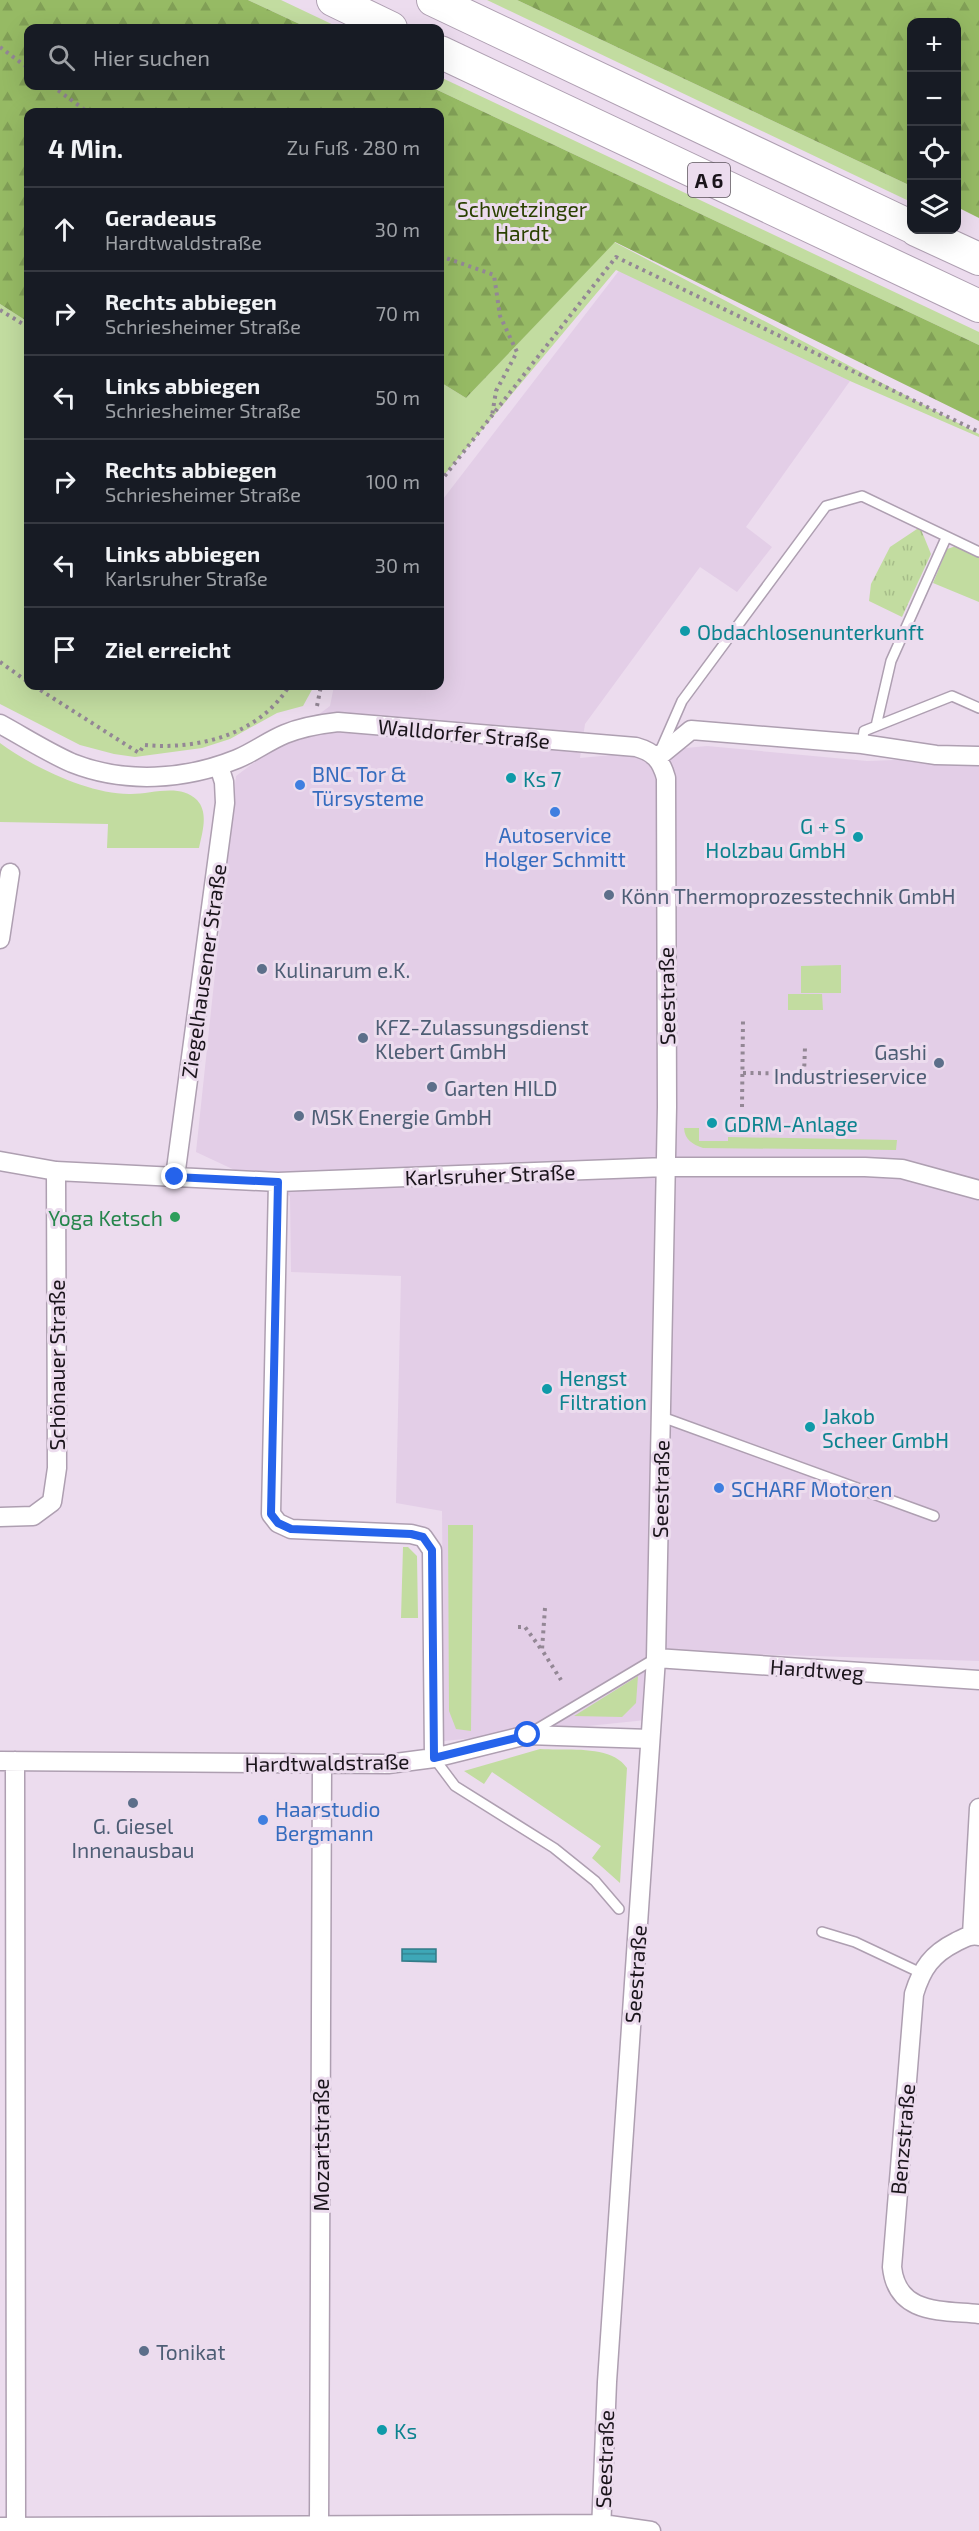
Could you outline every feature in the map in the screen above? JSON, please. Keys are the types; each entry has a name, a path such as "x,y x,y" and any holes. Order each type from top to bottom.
{"highway":[{"path":"333,0 384,24"},
{"name":"A 6","path":"433,0 907,225"},
{"name":"A 6","path":"444,54 979,306"},
{"path":"925,234 979,259"}],"street":[{"name":"Walldorfer Straße","path":"0,724 73,763 115,775 163,777 219,766 255,751 284,734 314,725 338,723 636,747 658,757"},
{"path":"658,757 691,730 862,744 936,755 979,756"},
{"name":"Seestraße","path":"602,2528 607,2382 656,1658 666,1167 666,778 658,757"},
{"name":"Ziegelhausener Straße","path":"175,1177 225,803 224,782 219,766"},
{"path":"0,939 10,873"},
{"name":"Karlsruher Straße","path":"0,1161 56,1171 278,1182 666,1167 902,1169 979,1190"},
{"name":"Schönauer Straße","path":"0,1517 33,1516 52,1502 57,1468 56,1171"},
{"path":"278,1182 271,1514 278,1523 291,1529 411,1534 423,1537 432,1550 434,1758"},
{"name":"Hardtweg","path":"656,1658 979,1680"},
{"name":"Hardtwaldstraße","path":"8,1761 388,1764 434,1758 528,1735 651,1739"},
{"path":"8,1761 8,2526 602,2528 651,2531"},
{"name":"Mozartstraße","path":"319,2526 322,1764"},
{"path":"975,1935 979,1808"},
{"name":"Benzstraße","path":"975,1935 933,1955 921,1973 914,1994 892,2266 894,2281 910,2301 922,2308 979,2314"}],"lane":[{"path":"658,757 682,701 826,506 862,496 979,552"},
{"path":"876,726 891,661 946,538"},
{"path":"862,744 864,731 952,696 979,708"},
{"name":"Seestraße","path":"662,1417 934,1516"},
{"path":"528,1735 656,1658"},
{"path":"434,1758 455,1786 554,1848 595,1881 618,1909"},
{"path":"822,1932 855,1942 921,1973"}],"path":[{"path":"0,47 24,65"},
{"path":"58,90 82,108"},
{"path":"444,257 494,275 500,316 517,352 496,391 492,417"},
{"path":"444,477 616,257 979,432"},
{"path":"0,310 24,325"},
{"path":"0,662 24,679"},
{"path":"40,690 138,753 144,745 182,745 236,732 272,707 286,690"},
{"path":"742,1107 743,1021"},
{"path":"804,1074 805,1047"},
{"path":"743,1073 878,1074"},
{"path":"542,1650 545,1608"},
{"path":"518,1627 525,1627 561,1680"}],"shaded area":[{"path":"621,268 850,381 746,527 772,547 737,592 700,567 585,724 580,758 707,746 867,761 979,757 979,1661 646,1651 646,1720 444,1741 442,1511 396,1503 401,1276 291,1272 290,1196 196,1152 236,776 330,706 333,690 444,690 444,498"}],"green space":[{"name":"Schwetzinger Hardt","path":"0,0 248,0 299,24 24,24 24,90 437,90 979,345 979,421 615,242 466,398 444,384 444,108 24,108 24,319 0,304"},
{"path":"248,0 281,0 332,24 299,24"},
{"path":"487,0 517,0 907,184 907,200"},
{"path":"517,0 979,0 979,218 961,209 961,18 907,18 907,184"},
{"path":"444,79 979,332 979,345 437,90 444,90"},
{"path":"614,242 979,434 979,437 850,381 616,270 444,475 444,384 466,398"},
{"path":"0,304 24,319 24,690 312,690 303,706 277,713 230,739 202,748 135,757 80,745 0,704"},
{"path":"920,527 931,554 902,617 869,601 871,584 890,547"},
{"path":"956,546 979,556 979,602 933,583 947,549"},
{"path":"0,743 45,770 98,790 131,794 174,791 190,795 197,800 203,811 204,823 199,848 107,848 108,824 0,822"},
{"path":"841,965 841,993 801,993 801,966"},
{"path":"788,994 822,994 823,1010 788,1010"},
{"path":"684,1128 699,1128 699,1141 728,1141 728,1137 897,1140 896,1150 703,1148 690,1141"},
{"path":"448,1525 473,1525 471,1731 456,1729 449,1711"},
{"path":"403,1547 408,1547 417,1556 418,1618 401,1618"},
{"path":"638,1676 636,1703 622,1717 574,1716"},
{"path":"540,1749 599,1752 620,1760 627,1768 620,1883 592,1858 601,1846 492,1772 484,1784 464,1771"}],"water":[{"path":"402,1949 436,1949 436,1962 402,1961"}],"place":[{"name":"Obdachlosenunterkunft","path":"685,631"},
{"name":"Ks 7","path":"511,778"},
{"name":"BNC Tor & Türsysteme","path":"300,785"},
{"name":"Autoservice Holger Schmitt","path":"555,812"},
{"name":"G + S Holzbau GmbH","path":"858,837"},
{"name":"Könn Thermoprozesstechnik GmbH","path":"609,895"},
{"name":"Kulinarum e.K.","path":"262,969"},
{"name":"KFZ-Zulassungsdienst Klebert GmbH","path":"363,1038"},
{"name":"Gashi Industrieservice","path":"939,1063"},
{"name":"Garten HILD","path":"432,1087"},
{"name":"MSK Energie GmbH","path":"299,1116"},
{"name":"GDRM-Anlage","path":"712,1123"},
{"name":"Yoga Ketsch","path":"175,1217"},
{"name":"Hengst Filtration","path":"547,1389"},
{"name":"Jakob Scheer GmbH","path":"810,1427"},
{"name":"SCHARF Motoren","path":"719,1488"},
{"name":"G. Giesel Innenausbau","path":"133,1803"},
{"name":"Haarstudio Bergmann","path":"263,1820"},
{"name":"Tonikat","path":"144,2351"},
{"name":"Ks","path":"382,2430"}],"route":[{"path":"175,1177 278,1182 271,1514 278,1523 291,1529 411,1534 423,1537 432,1550 434,1758 528,1735"}]}
